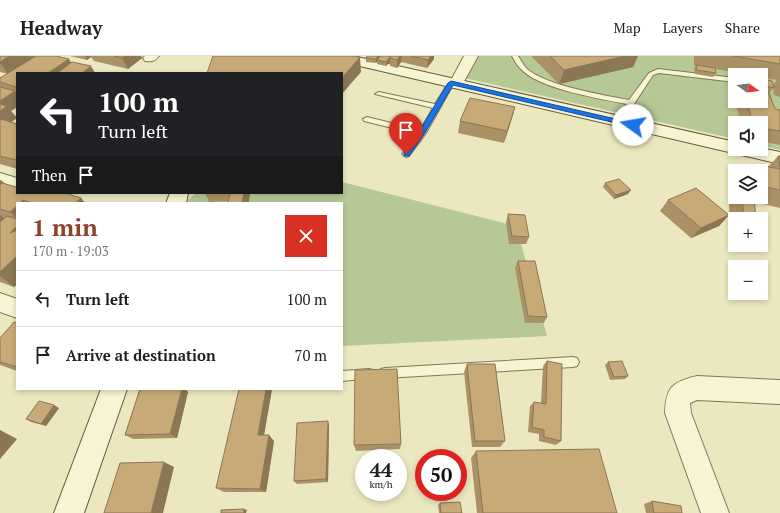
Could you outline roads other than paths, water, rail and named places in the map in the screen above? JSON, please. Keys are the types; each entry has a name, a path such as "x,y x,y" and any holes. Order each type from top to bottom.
{"main road":[{"path":"334,56 728,146"},
{"path":"768,155 780,158"},
{"path":"68,513 114,390"}],"street":[{"path":"453,84 471,56"},
{"path":"0,180 16,184"},
{"path":"0,302 16,309"},
{"path":"715,513 678,413 678,398 685,390 697,388 780,392"}],"lane":[{"path":"515,56 525,70 545,80 579,92 631,103"},
{"path":"618,122 651,74 658,71 728,79"},
{"path":"406,154 422,133 437,107 453,84"},
{"path":"379,94 437,107"},
{"path":"367,119 422,133"},
{"path":"343,376 573,362"}]}
